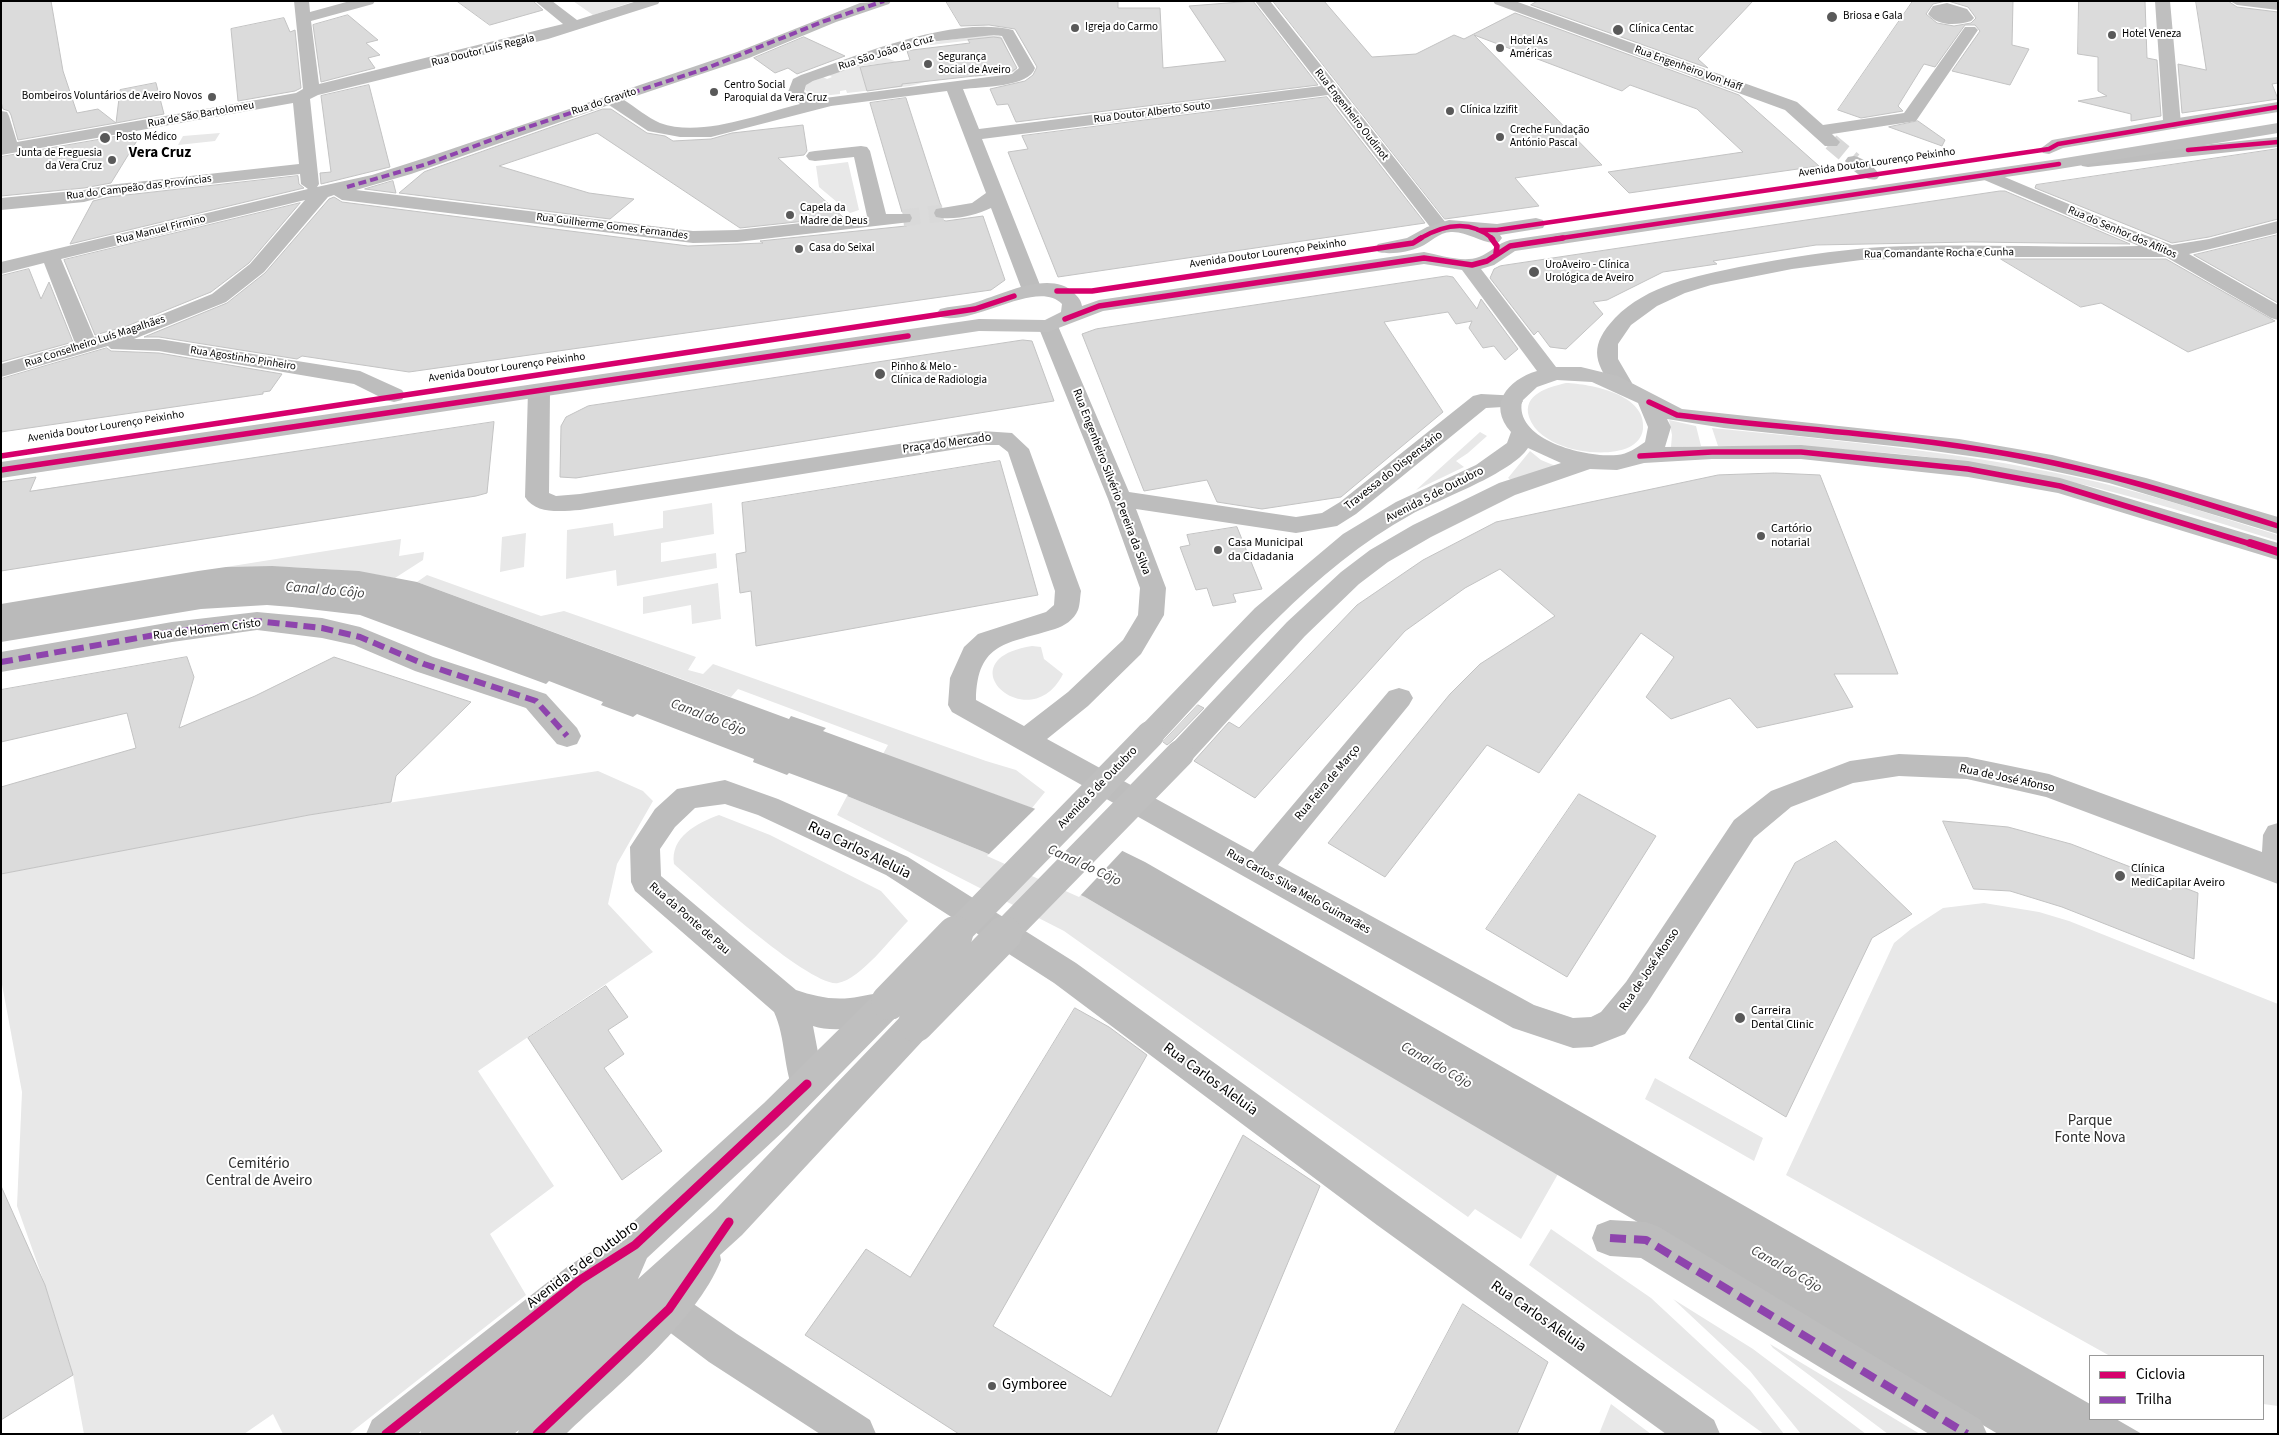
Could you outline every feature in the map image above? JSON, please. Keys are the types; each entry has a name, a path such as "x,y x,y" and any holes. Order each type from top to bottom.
{"main road":[{"path":"2162,1 2172,124"},
{"name":"Avenida Doutor Lourenço Peixinho","path":"1,456 394,395 975,309 1023,293 1092,291 1394,246 1413,243 1435,231 1459,226 1478,230 1497,230 2049,149 2064,149 2278,119"},
{"name":"Avenida Doutor Lourenço Peixinho","path":"2049,149 2058,144 2158,128 2172,124"},
{"path":"1,470 979,325 1047,324 1099,306 1424,258 1458,263 1486,261 1510,246 1988,175 2278,128"},
{"path":"1478,230 1494,240 1497,246 1496,253"},
{"path":"1435,231 1426,240 1430,252 1458,263 1550,374"},
{"path":"1023,293 1007,308 1009,316 1019,323 1047,324 1071,314 1072,304 1069,298 1057,291"},
{"path":"1649,402 1659,416 1661,432 1655,446 1640,456 1624,462 1585,463 1559,457 1537,446 1522,432 1514,422 1510,411 1512,400 1519,389 1525,384 1550,374 1574,372 1598,375 1622,383 1649,402 1685,416 1965,448 2052,462 2186,497 2278,526"},
{"name":"Avenida 5 de Outubro","path":"386,1434 580,1280 635,1245 769,1122 1150,735 1264,615 1352,540 1404,508 1484,470 1517,447 1522,432"},
{"path":"1640,456 1712,452 1800,452 1968,469 2060,486 2278,552"},
{"name":"Avenida 5 de Outubro","path":"483,1434 652,1292 729,1222 916,1024 1180,754 1296,629 1350,578 1379,556 1422,531 1507,490 1585,463"},
{"name":"Avenida 5 de Outubro","path":"537,1434 669,1309 729,1222"},
{"name":"Avenida 5 de Outubro","path":"440,1434 622,1272 635,1245"}],"street":[{"path":"301,1 306,94 307,168 309,183 320,193"},
{"path":"303,19 368,1"},
{"path":"542,1 576,27"},
{"name":"Rua Doutor Luís Regala","path":"306,94 475,54 576,27 653,1"},
{"name":"Rua do Gravito","path":"320,193 426,164 510,133 725,61 822,22 884,1"},
{"name":"Rua Engenheiro Oudinot","path":"1262,1 1332,90 1435,231"},
{"name":"Rua Engenheiro Von Haff","path":"1500,1 1791,106 1857,126"},
{"path":"2237,1 2278,6"},
{"path":"1857,126 1910,117 1962,23"},
{"name":"Rua São João da Cruz","path":"813,104 800,98 796,92 799,82 807,78 927,38 994,30 1008,32 1027,68 1026,72 1016,78 953,86"},
{"path":"612,100 654,127 680,132 719,131 813,104 953,86 1004,217 1023,293"},
{"name":"Rua Doutor Alberto Souto","path":"972,135 1332,90"},
{"name":"Rua de São Bartolomeu","path":"5,150 306,94"},
{"name":"Rua Engenheiro Von Haff","path":"1791,106 1825,137 1857,126"},
{"name":"Avenida Doutor Lourenço Peixinho","path":"2172,124 2278,107"},
{"path":"1,116 5,150"},
{"path":"2059,164 2278,142"},
{"path":"815,156 861,151 878,221"},
{"path":"1854,161 1871,175"},
{"name":"Rua do Campeão das Províncias","path":"1,204 84,196 109,190 307,168"},
{"name":"Rua do Senhor dos Aflitos","path":"1988,175 2119,232 2168,250 2278,314"},
{"name":"Rua Guilherme Gomes Fernandes","path":"320,193 354,194 693,237 738,236 903,218"},
{"name":"Rua Manuel Firmino","path":"1,268 297,196 320,193"},
{"name":"Rua Conselheiro Luís Magalhães","path":"1,371 87,347 153,325 219,298 256,268 320,193"},
{"path":"943,213 972,209 983,205 996,194"},
{"path":"972,209 996,213 1004,217"},
{"name":"Rua Comandante Rocha e Cunha","path":"1622,383 1608,367 1607,350 1613,332 1636,309 1668,292 1700,281 1813,260 1881,253 2094,253 2188,249 2278,227"},
{"path":"50,255 87,347"},
{"name":"Rua Engenheiro Silvério Pereira da Silva","path":"1028,740 1078,699 1132,647 1151,615 1152,588 1120,499 1047,324"},
{"name":"Rua Agostinho Pinheiro","path":"87,347 127,344 159,345 360,378 394,395"},
{"name":"Praça do Mercado","path":"539,391 537,498 554,504 580,502 982,438 1004,438 1018,449 1068,591 1066,609 1055,619 987,642 973,654 962,678 962,705 1028,740"},
{"name":"Travessa do Dispensário","path":"1120,499 1296,525 1328,520 1348,508 1481,400 1512,400"},
{"name":"Rua de Homem Cristo","path":"1,662 172,632 257,621 322,628 360,637 424,664 536,701 567,736"},
{"name":"Rua Feira de Março","path":"1257,869 1399,698"},
{"name":"Rua Carlos Silva Melo Guimarães","path":"1028,740 1525,1017 1574,1033"},
{"name":"Rua de José Afonso","path":"1574,1033 1592,1032 1613,1023 1637,992 1744,829 1781,799 1850,772 1899,765 1967,768 2049,786 2277,871"},
{"name":"Rua Carlos Aleluia","path":"687,797 724,792 768,807 906,872 1064,973 1390,1212 1700,1434"},
{"name":"Rua da Ponte de Pau","path":"687,797 665,818 645,847 646,882 785,1001 819,1013 849,1013 887,1004"},
{"path":"2277,871 2278,835"},
{"name":"Rua da Ponte de Pau","path":"785,1001 797,1026 806,1084"},
{"path":"1610,1238 1646,1240 1967,1434"},
{"path":"669,1309 723,1348 856,1434"}],"green space":[{"path":"573,1 635,1 593,15"},
{"path":"993,34 1002,37 1017,70 1015,72 975,77 973,40 931,45 926,43"},
{"path":"884,57 897,62 860,66 866,88 933,80 910,86 847,93 846,90 840,91 840,94 826,96 813,95 805,90 806,84 823,77 827,79 832,77 829,75"},
{"path":"220,133 215,141 178,145 183,136"},
{"path":"848,162 859,210 850,213 819,187 816,166"},
{"path":"1566,383 1602,389 1627,399 1636,407 1642,417 1643,429 1639,439 1631,446 1621,450 1596,452 1572,449 1547,439 1531,422 1528,409 1529,403 1533,397 1545,389"},
{"path":"1669,420 1696,426 1701,446 1671,447 1672,435"},
{"path":"1712,428 1894,447 2030,468 2100,483 2172,502 2278,535 2278,541 2117,493 2020,471 1891,453 1761,446 1718,446"},
{"path":"1480,432 1487,436 1456,461 1464,467 1416,490"},
{"path":"1530,451 1541,460 1558,467 1514,482 1508,478"},
{"path":"712,503 714,534 661,543 661,562 716,553 717,568 617,586 616,570 566,579 567,530 613,523 614,536 663,528 663,511"},
{"path":"526,533 524,567 500,572 502,537"},
{"path":"401,539 399,556 424,552 423,560 395,578 311,568 226,567"},
{"path":"427,575 541,616 564,611 696,657 688,670 703,674 713,664 1016,770 1045,792 1032,808 883,754 888,745 738,689 731,697 417,582"},
{"path":"718,583 721,619 692,624 691,605 643,614 643,597"},
{"path":"1032,646 1041,647 1044,659 1063,674 1049,692 1032,699 1015,698 1001,690 994,678 994,666 1006,654"},
{"name":"Cemitério Central de Aveiro","path":"598,771 643,791 653,801 617,864 608,904 653,952 478,1071 554,1186 490,1234 526,1295 349,1434 283,1434 273,1414 244,1434 84,1434 73,1375 45,1285 17,1206 22,1092 1,979 1,874 309,815"},
{"path":"847,796 984,852 1085,897 1558,1174 1521,1239 1475,1209 1468,1217 1064,931 837,815"},
{"path":"719,815 770,835 881,891 908,921 866,966 847,980 838,983 824,980 804,969 729,912 674,864 676,846 687,832 702,822"},
{"name":"Parque Fonte Nova","path":"1984,903 2039,912 2069,921 2278,1004 2278,1406 2264,1404 2264,1355 2108,1355 1786,1175 1894,943 1911,929 1943,908"},
{"path":"1655,1078 1763,1138 1754,1161 1645,1099"},
{"path":"1551,1229 1651,1298 1750,1390 1784,1434 1764,1434 1529,1265"},
{"path":"1673,1299 1753,1349 1866,1434 1801,1434 1750,1371"},
{"path":"1770,1344 1920,1434 1888,1434"},
{"path":"1611,1404 1651,1434 1599,1434"}],"water":[{"name":"Canal do Côjo","path":"272,566 359,571 417,582 789,719 791,716 826,728 823,731 1041,811 1145,862 2089,1403 2089,1420 2118,1420 2142,1434 1998,1434 1085,897 848,795 753,762 754,759 637,714 633,717 601,705 603,702 549,681 546,684 360,615 267,605 201,609 1,642 1,604 226,567"}],"pier":[{"path":"1037,807 1124,849 1079,897 987,856"}],"building":[{"path":"1,1 51,1 63,71 77,113 98,109 116,123 18,140 11,115 9,111 3,109 1,102"},
{"path":"457,1 533,1 543,10 490,25"},
{"path":"946,1 1118,1 1118,8 1160,8 1163,68 1226,61 1189,6 1253,1 1318,85 1016,122 1008,104 997,105 990,89 1025,81 1033,75 1037,67 1015,29 989,25 961,26"},
{"path":"1273,1 1324,1 1372,57 1416,54 1454,35 1464,39 1515,13 1739,95 1819,166 1629,193 1608,172 1743,152 1697,109 1630,85 1622,91 1474,35 1602,165 1515,178 1539,206 1445,219"},
{"path":"1538,1 1753,1 1698,59 1708,68 1531,5"},
{"path":"1913,1 1946,1 1933,4 1926,14 1937,23 1954,26 1971,23 1976,18 1968,7 1948,1 2013,1 2012,45 2029,49 2010,85 1952,71 1980,31 1975,25 1965,25 1935,67 1924,64 1898,106 1903,111 1861,118 1838,110"},
{"path":"2079,1 2145,1 2147,58 2157,60 2161,116 2131,121 2131,114 2078,101 2107,96 2098,91 2098,57 2078,54"},
{"path":"2196,1 2228,1 2237,7 2278,12 2278,83 2272,84 2278,99 2182,113 2178,64 2206,70"},
{"path":"348,15 378,40 366,43 380,55 368,58 375,68 321,82 313,25"},
{"path":"284,18 290,32 295,30 301,88 295,91 238,101 231,29"},
{"path":"804,37 845,56 797,74 788,68 775,73 754,58"},
{"name":"Segurança Social de Aveiro","path":"1001,38 1017,68 1011,72 902,84 902,86 867,91 860,67 910,60 907,51 970,43 968,40"},
{"path":"156,83 164,114 116,123 120,90"},
{"path":"369,85 390,167 321,184 320,173 331,172 321,96"},
{"path":"1327,97 1425,223 1058,277 1008,152 1028,149 1022,136"},
{"path":"906,98 941,206 934,208 932,212 934,218 946,221 983,216 1005,280 991,290 409,372 302,356 297,359 159,337 144,337 227,303 265,273 329,199 334,197 342,202 688,246 763,243 760,241 906,226 912,223 914,217 910,212 902,212 870,103"},
{"path":"603,109 611,109 647,133 665,136 673,141 711,139 732,133 803,125 807,151 804,155 778,158 843,217 740,228 597,133 499,166 589,193 634,199 610,219 399,193 424,172"},
{"path":"1918,121 1945,140 1942,146 1889,127"},
{"path":"131,134 138,139 111,183 84,188 1,196 1,157"},
{"path":"2278,149 2278,219 2209,237 2172,243 2035,188 2036,185"},
{"path":"298,176 299,184 304,188 70,244 93,201 109,197"},
{"path":"393,181 396,193 365,189"},
{"path":"2005,191 2130,244 1972,242 1816,245 1713,261 1717,264 1663,272 1607,300 1593,302 1603,314 1566,349 1550,347 1538,331 1534,335 1490,278 1494,269 1500,266"},
{"path":"300,203 249,263 211,292 127,326 95,335 64,260"},
{"path":"2278,235 2278,303 2194,255"},
{"path":"2001,259 2166,259 2275,321 2188,352 2101,303 2081,307"},
{"path":"29,269 41,299 49,282 73,342 1,362 1,276"},
{"path":"1447,276 1453,277 1477,309 1481,299 1518,349 1505,360 1494,346 1483,348 1469,328 1472,321 1456,324 1448,312 1384,322 1443,412 1341,497 1262,509 1217,502 1207,480 1144,491 1082,334 1096,329"},
{"path":"1023,340 1032,341 1054,401 576,478 560,477 561,426 566,417 588,406"},
{"path":"107,348 111,351 159,353 282,374 270,391 263,392 263,394 1,432 1,379"},
{"path":"494,422 487,493 1,571 1,482 36,477 30,491"},
{"path":"1000,461 1038,595 756,646 751,591 740,593 736,554 746,552 742,503"},
{"path":"1775,473 1820,475 1898,674 1834,674 1853,707 1757,728 1730,698 1671,719 1646,697 1674,657 1641,633 1539,773 1487,745 1385,877 1328,843 1450,694 1480,664 1555,616 1500,569 1465,588 1405,631 1255,798 1194,761 1229,722 1239,728 1357,605 1423,560 1496,522 1718,475"},
{"path":"1237,527 1262,589 1233,594 1236,602 1213,606 1207,588 1196,590 1180,547 1190,545 1187,535"},
{"path":"187,657 194,677 179,728 255,696 334,657 471,702 396,776 391,802 309,815 1,874 1,787 136,748 127,713 1,742 1,690"},
{"path":"1198,705 1204,708 1172,741 1167,745 1163,742"},
{"path":"1579,794 1656,836 1567,977 1486,929"},
{"path":"1943,821 2008,827 2071,844 2198,893 2194,959 2062,907 2010,891 1974,889"},
{"path":"1836,841 1912,914 1872,938 1786,1117 1689,1058 1795,863"},
{"path":"606,986 628,1017 608,1030 624,1054 604,1068 662,1151 622,1180 528,1038"},
{"path":"1075,1008 1109,1027 1147,1055 993,1326 1111,1397 1243,1135 1320,1186 1216,1434 959,1434 805,1335 866,1249 910,1277"},
{"path":"1,1186 45,1285 73,1375 1,1420"},
{"path":"1463,1304 1548,1362 1517,1434 1394,1434"}],"tunnel":[{"path":"1831,142 1854,161"},
{"path":"903,218 943,213"}],"marked path":[{"path":"347,187 427,164 510,133 707,68 822,22 884,1"},
{"path":"1,662 172,632 257,621 322,628 360,637 424,664 536,701 567,736"},
{"path":"1610,1238 1646,1240 1967,1434"}],"cycle path":[{"path":"1478,230 1497,230 2049,149 2058,144 2278,107"},
{"path":"2188,150 2278,142"},
{"path":"1065,319 1099,306 1424,258 1464,265 1480,264 1510,246 2059,164"},
{"path":"1057,291 1092,291 1413,243 1434,231 1448,226 1465,226 1480,230 1493,240 1497,246 1496,253"},
{"path":"1,456 975,309 1014,296"},
{"path":"1,470 908,336"},
{"path":"1649,402 1677,415 1912,440 2006,453 2052,462 2138,483 2278,526"},
{"path":"1640,456 1712,452 1801,452 1968,469 2060,486 2278,552"},
{"path":"386,1434 580,1280 635,1245 807,1084"},
{"path":"537,1434 669,1309 729,1222"}],"place":[{"name":"Briosa e Gala","path":"1832,17"},
{"name":"Igreja do Carmo","path":"1075,28"},
{"name":"Clínica Centac","path":"1618,30"},
{"name":"Hotel Veneza","path":"2112,35"},
{"name":"Hotel As Américas","path":"1500,48"},
{"name":"Segurança Social de Aveiro","path":"928,64"},
{"name":"Centro Social Paroquial da Vera Cruz","path":"714,92"},
{"name":"Bombeiros Voluntários de Aveiro Novos","path":"212,97"},
{"name":"Clínica Izzifit","path":"1450,111"},
{"name":"Creche Fundação António Pascal","path":"1500,137"},
{"name":"Posto Médico","path":"105,138"},
{"name":"Junta de Freguesia da Vera Cruz","path":"112,160"},
{"name":"Capela da Madre de Deus","path":"790,215"},
{"name":"Casa do Seixal","path":"799,249"},
{"name":"UroAveiro - Clínica Urológica de Aveiro","path":"1534,272"},
{"name":"Pinho & Melo - Clínica de Radiologia","path":"880,374"},
{"name":"Cartório notarial","path":"1761,536"},
{"name":"Casa Municipal da Cidadania","path":"1218,550"},
{"name":"Clínica MediCapilar Aveiro","path":"2120,876"},
{"name":"Carreira Dental Clinic","path":"1740,1018"},
{"name":"Gymboree","path":"992,1386"}],"district":[{"name":"Vera Cruz","path":"160,154"}]}
